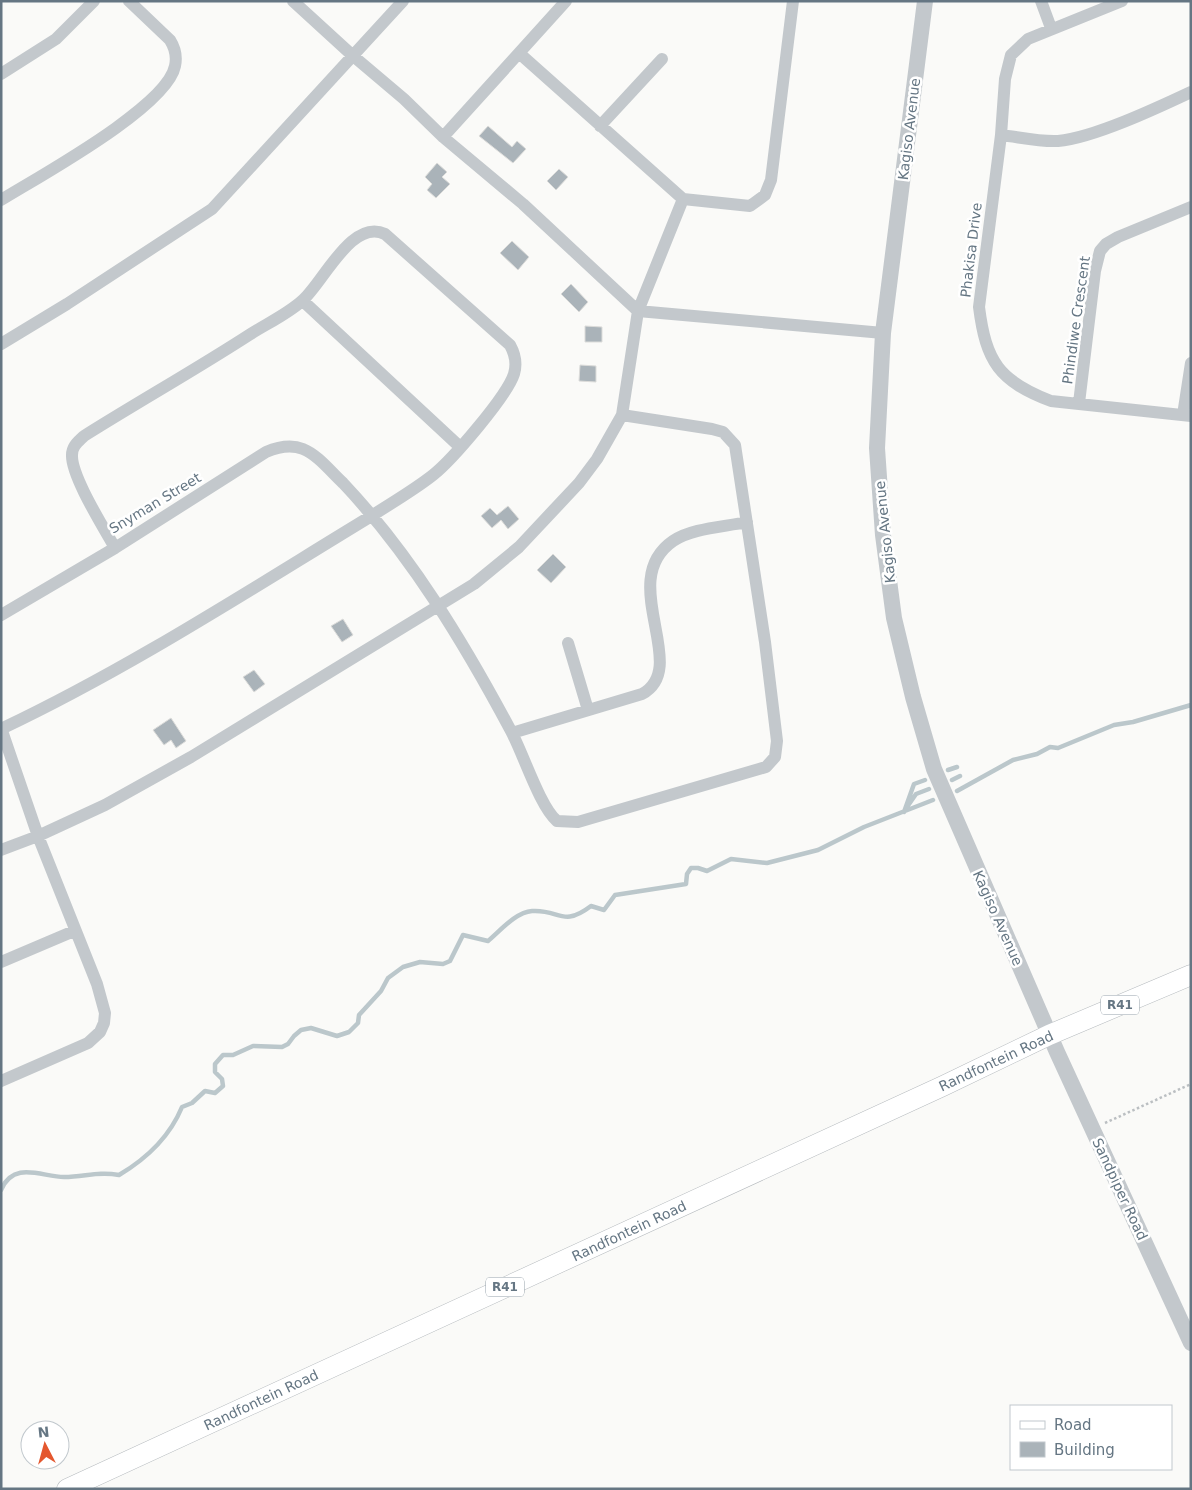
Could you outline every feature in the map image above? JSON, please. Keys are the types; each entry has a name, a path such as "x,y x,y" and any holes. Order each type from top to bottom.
{"main road":[{"name":"Randfontein Road","path":"67,1489 943,1086 1049,1035 1191,975"}],"street":[{"path":"1,74 56,39 94,1"},
{"path":"1,200 108,135 139,110 168,80 175,67 174,47 170,40 129,1"},
{"path":"293,1 352,56 404,99 443,137 523,204 638,311 883,333"},
{"path":"1,344 67,304 212,210 403,1"},
{"path":"443,137 566,1"},
{"path":"519,53 683,199 750,206 765,196 771,180 794,1"},
{"name":"Kagiso Avenue","path":"924,1 883,333 877,448 883,535 894,618 912,697 934,770 1049,1035"},
{"path":"1041,1 1051,28"},
{"name":"Phakisa Drive","path":"1122,1 1051,28 1028,39 1011,55 1005,79 1001,134 979,307 984,343 995,364 1012,381 1031,393 1052,400 1079,404 1187,416"},
{"path":"600,126 662,59"},
{"path":"1001,134 1048,141 1072,138 1098,130 1191,92"},
{"path":"1,850 38,836 105,804 191,757 437,606 498,565 550,516 597,459 622,415 638,311 683,199"},
{"name":"Phindiwe Crescent","path":"1079,404 1095,271 1100,251 1118,237 1191,207"},
{"name":"Snyman Street","path":"459,446 496,405 510,383 514,372 515,353 501,335 385,234 372,230 363,232 353,240 303,301 194,371 84,436 75,444 72,457 76,474 115,548 266,452 286,446 304,449 315,457 373,515 437,606 478,670 512,732 550,816 557,821 566,823 578,822 760,770 772,763 775,757 777,741 765,642 747,522"},
{"path":"1,1081 88,1043 96,1037 104,1023 104,1005 38,836 1,729 87,686 373,515 435,474 459,446 303,301"},
{"path":"1187,416 1191,362"},
{"path":"512,732 642,694 654,686 659,679 660,661 650,582 651,567 659,555 672,542 684,536 747,522 737,454 731,438 723,432 712,429 622,415"},
{"path":"1,615 115,548"},
{"path":"568,643 588,710"},
{"path":"1,962 74,931"},
{"name":"Sandpiper Road","path":"1049,1035 1191,1343"}],"path":[{"path":"1092,1129 1191,1084"}],"building":[{"path":"488,126 512,147 517,141 526,149 513,163 479,136"},
{"path":"437,163 447,172 442,177 450,184 436,198 427,190 432,184 425,177"},
{"path":"559,169 568,177 556,190 547,181"},
{"path":"512,241 529,257 518,270 500,253"},
{"path":"571,284 588,302 579,312 561,294"},
{"path":"585,326 602,327 602,342 585,342"},
{"path":"580,365 596,366 596,382 579,381"},
{"path":"508,506 519,519 508,529 501,520 492,528 481,516 490,508 497,515"},
{"path":"553,554 566,567 551,583 537,570"},
{"path":"343,619 353,635 342,642 331,626"},
{"path":"254,670 265,684 254,692 243,677"},
{"path":"171,718 186,741 176,748 171,740 164,745 153,730"}],"waterway":[{"path":"957,791 1013,760 1037,754 1050,747 1058,748 1114,725 1133,722 1191,705"},
{"path":"948,770 957,767"},
{"path":"952,780 960,776"},
{"path":"904,812 914,784 925,780"},
{"path":"907,807 916,794 929,789"},
{"path":"1,1190 13,1175 21,1173 29,1172 64,1177 97,1174 119,1175 139,1162 156,1146 171,1128 182,1107 192,1103 205,1091 215,1093 223,1086 222,1079 215,1072 215,1064 223,1055 233,1055 253,1046 282,1047 288,1044 301,1030 311,1028 337,1036 349,1032 358,1023 359,1015 381,991 388,978 403,967 420,962 443,964 450,961 463,935 488,941 514,918 526,912 541,911 567,917 573,916 591,906 604,910 615,895 686,884 687,874 691,868 707,871 731,859 767,863 818,850 864,827 933,800"}]}
